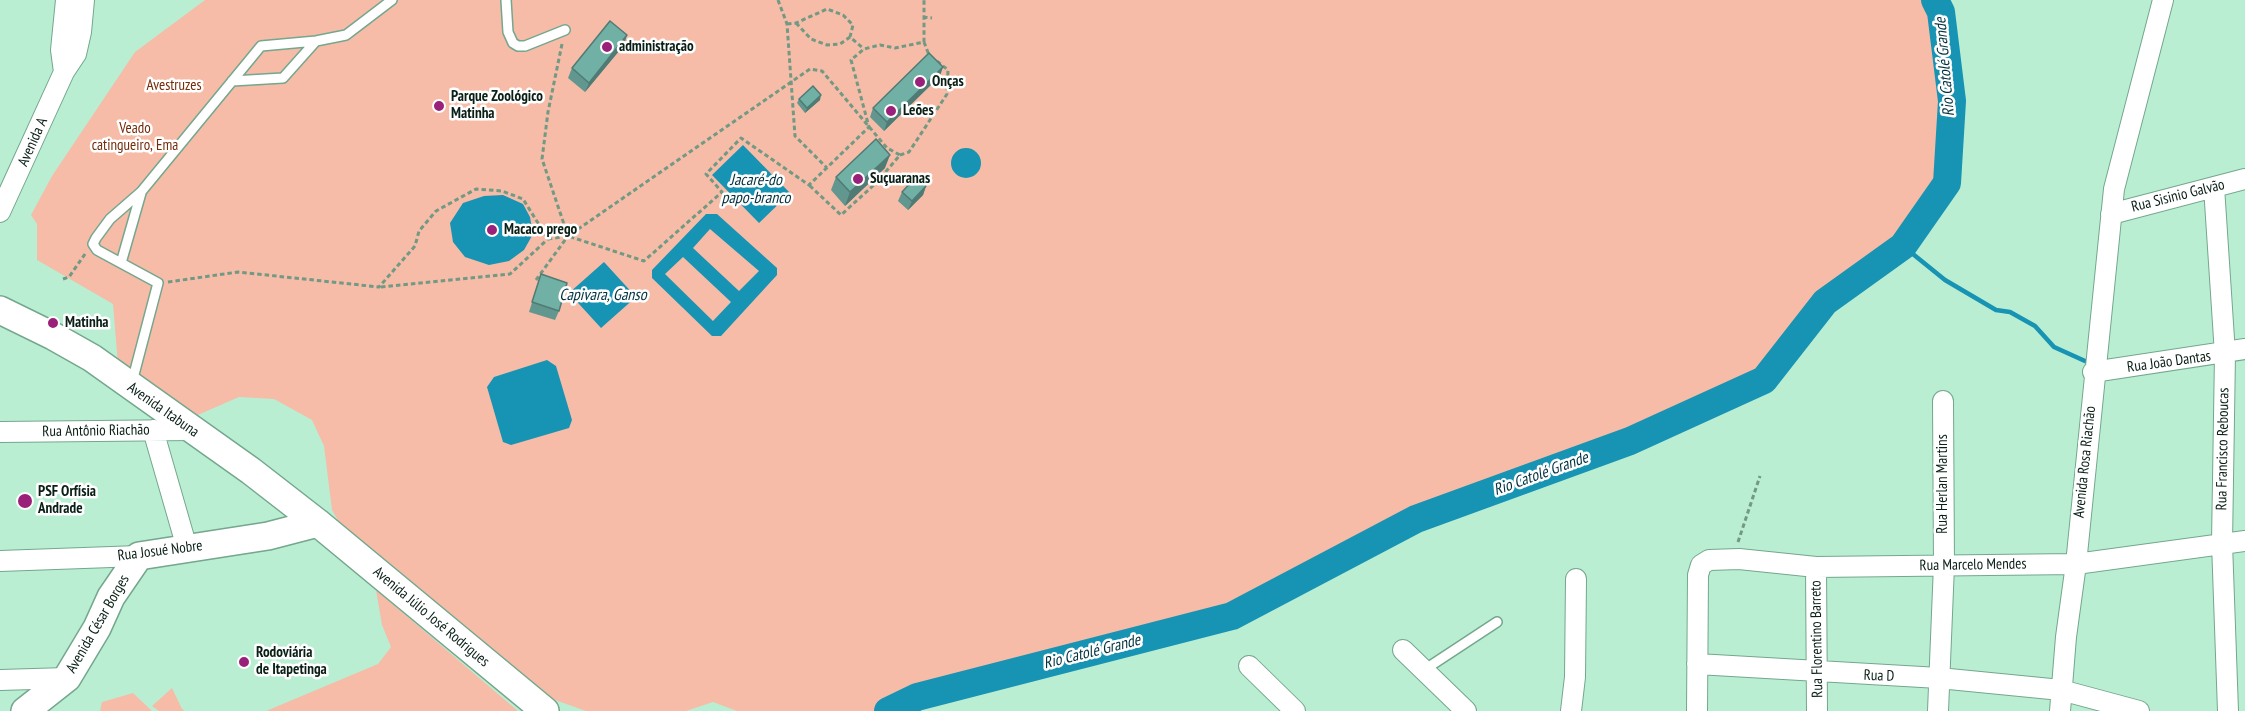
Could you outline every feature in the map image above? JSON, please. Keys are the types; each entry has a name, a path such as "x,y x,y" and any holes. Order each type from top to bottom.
{"main road":[{"name":"Avenida Itabuna","path":"0,310 92,358 318,523"},
{"name":"Rua Josué Nobre","path":"139,556 268,536 318,523"},
{"name":"Avenida Júlio José Rodrigues","path":"318,523 545,711"},
{"name":"Avenida César Borges","path":"25,711 68,678 98,628 111,597 139,556"}],"street":[{"name":"Avenida A","path":"64,72 61,50 66,0"},
{"name":"Avenida A","path":"0,212 64,72 80,43 84,0"},
{"name":"Avenida Rosa Riachão","path":"2060,711 2093,372 2112,214 2122,153 2163,0"},
{"name":"Rua Sisinio Galvão","path":"2112,214 2245,179"},
{"name":"Rua Francisco Reboucas","path":"2214,187 2225,354 2222,543 2228,711"},
{"name":"Rua João Dantas","path":"2093,372 2225,354 2245,349"},
{"name":"Rua Herlan Martins","path":"1938,711 1944,565 1943,401"},
{"path":"153,430 187,548"},
{"name":"Rua Antônio Riachão","path":"0,432 192,430"},
{"name":"Rua Marcelo Mendes","path":"1697,664 1698,575 1701,565 1709,560 1739,559 1816,567 2076,564 2245,541"},
{"name":"Rua Josué Nobre","path":"0,561 139,556"},
{"name":"Rua Florentino Barreto","path":"1816,567 1817,711"},
{"path":"1571,711 1575,677 1576,579"},
{"path":"1403,650 1466,711"},
{"path":"1696,711 1697,664"},
{"name":"Rua D","path":"1697,664 1817,673 1939,678 2061,690 2139,711"},
{"path":"1249,666 1296,711"},
{"path":"0,680 68,678"}],"lane":[{"path":"130,387 158,283 97,250 93,244 110,219 141,192 261,45 316,41 346,35 392,0"},
{"path":"506,0 508,32 518,46 525,46 565,30"},
{"path":"232,81 283,78 316,41"},
{"path":"121,263 141,192"},
{"path":"1424,670 1497,622"}],"path":[{"path":"778,0 787,24 795,136 827,168"},
{"path":"158,283 238,272 379,287 510,274 548,239 568,236 644,261 722,192 706,174 741,138 809,185 841,215 876,183 900,155 909,152 947,94 948,70 927,53 924,42 924,0"},
{"path":"787,24 796,23 827,9 843,15 853,25 850,37 840,44 827,45 811,39 796,23"},
{"path":"923,17 932,18"},
{"path":"565,30 548,112 542,159 568,236"},
{"path":"850,37 864,49"},
{"path":"869,127 851,60 864,49 880,45 895,48 924,42"},
{"path":"536,280 568,236 810,69 822,71 869,127 894,153 900,155"},
{"path":"809,185 869,127"},
{"path":"379,287 415,246 419,231 436,211 476,189 502,191 523,199 548,239"},
{"path":"63,279 69,277 93,244"},
{"path":"1739,559 1738,542 1760,476"}],"green space":[{"path":"205,0 1935,0 1941,12 1952,101 1947,183 1903,246 1825,302 1764,380 1630,441 1416,519 1232,616 917,697 888,711 737,711 713,702 686,711 586,711 524,689 355,550 332,510 324,446 312,420 274,399 239,397 184,421 119,377 113,304 37,260 37,224 31,215 52,176 135,52"},
{"path":"376,590 518,711 266,711 378,664 391,647 382,625"},
{"path":"172,688 185,711 159,711 152,706"},
{"path":"133,693 152,711 100,711 102,702"}],"water":[{"name":"Jacaré-do papo-branco","path":"743,145 790,193 759,223 712,175"},
{"path":"966,148 977,152 981,163 977,174 966,178 955,174 951,163 955,152"},
{"name":"Macaco prego","path":"503,195 523,204 530,217 533,234 524,250 509,261 489,265 465,257 453,242 450,223 463,203 484,196"},
{"path":"706,214 717,214 777,268 777,275 721,336 712,336 652,278 652,270","holes":["710,229 759,271 739,291 693,248","683,257 731,302 713,321 665,274"]},
{"name":"Capivara, Ganso","path":"604,262 636,297 601,328 569,293"},
{"path":"547,360 556,366 572,420 569,428 511,445 503,442 487,387 494,377"}],"building":[{"path":"610,21 627,35 589,83 572,68"},
{"path":"929,53 943,67 887,122 873,108"},
{"path":"813,86 821,95 807,108 799,99"},
{"path":"876,139 890,155 850,192 836,177"},
{"path":"916,177 926,186 912,201 902,192"},
{"path":"541,274 567,283 559,311 532,302"}],"waterway":[{"name":"Rio Catolé Grande","path":"888,711 917,697 1232,616 1416,519 1630,441 1764,380 1825,302 1903,246 1947,183 1952,101 1941,12 1935,0"},
{"path":"1903,246 1945,280 1996,310 2010,312 2035,326 2054,347 2085,361"}],"place":[{"name":"administração","path":"607,47"},
{"name":"Onças","path":"920,82"},
{"name":"Parque Zoológico Matinha","path":"439,106"},
{"name":"Leões","path":"891,111"},
{"name":"Suçuaranas","path":"858,179"},
{"name":"Macaco prego","path":"492,230"},
{"name":"Matinha","path":"53,323"},
{"name":"PSF Orfísia Andrade","path":"25,501"},
{"name":"Rodoviária de Itapetinga","path":"244,662"}],"park label":[{"name":"Avestruzes","path":"174,86"},
{"name":"Veado catingueiro, Ema","path":"135,138"}]}
